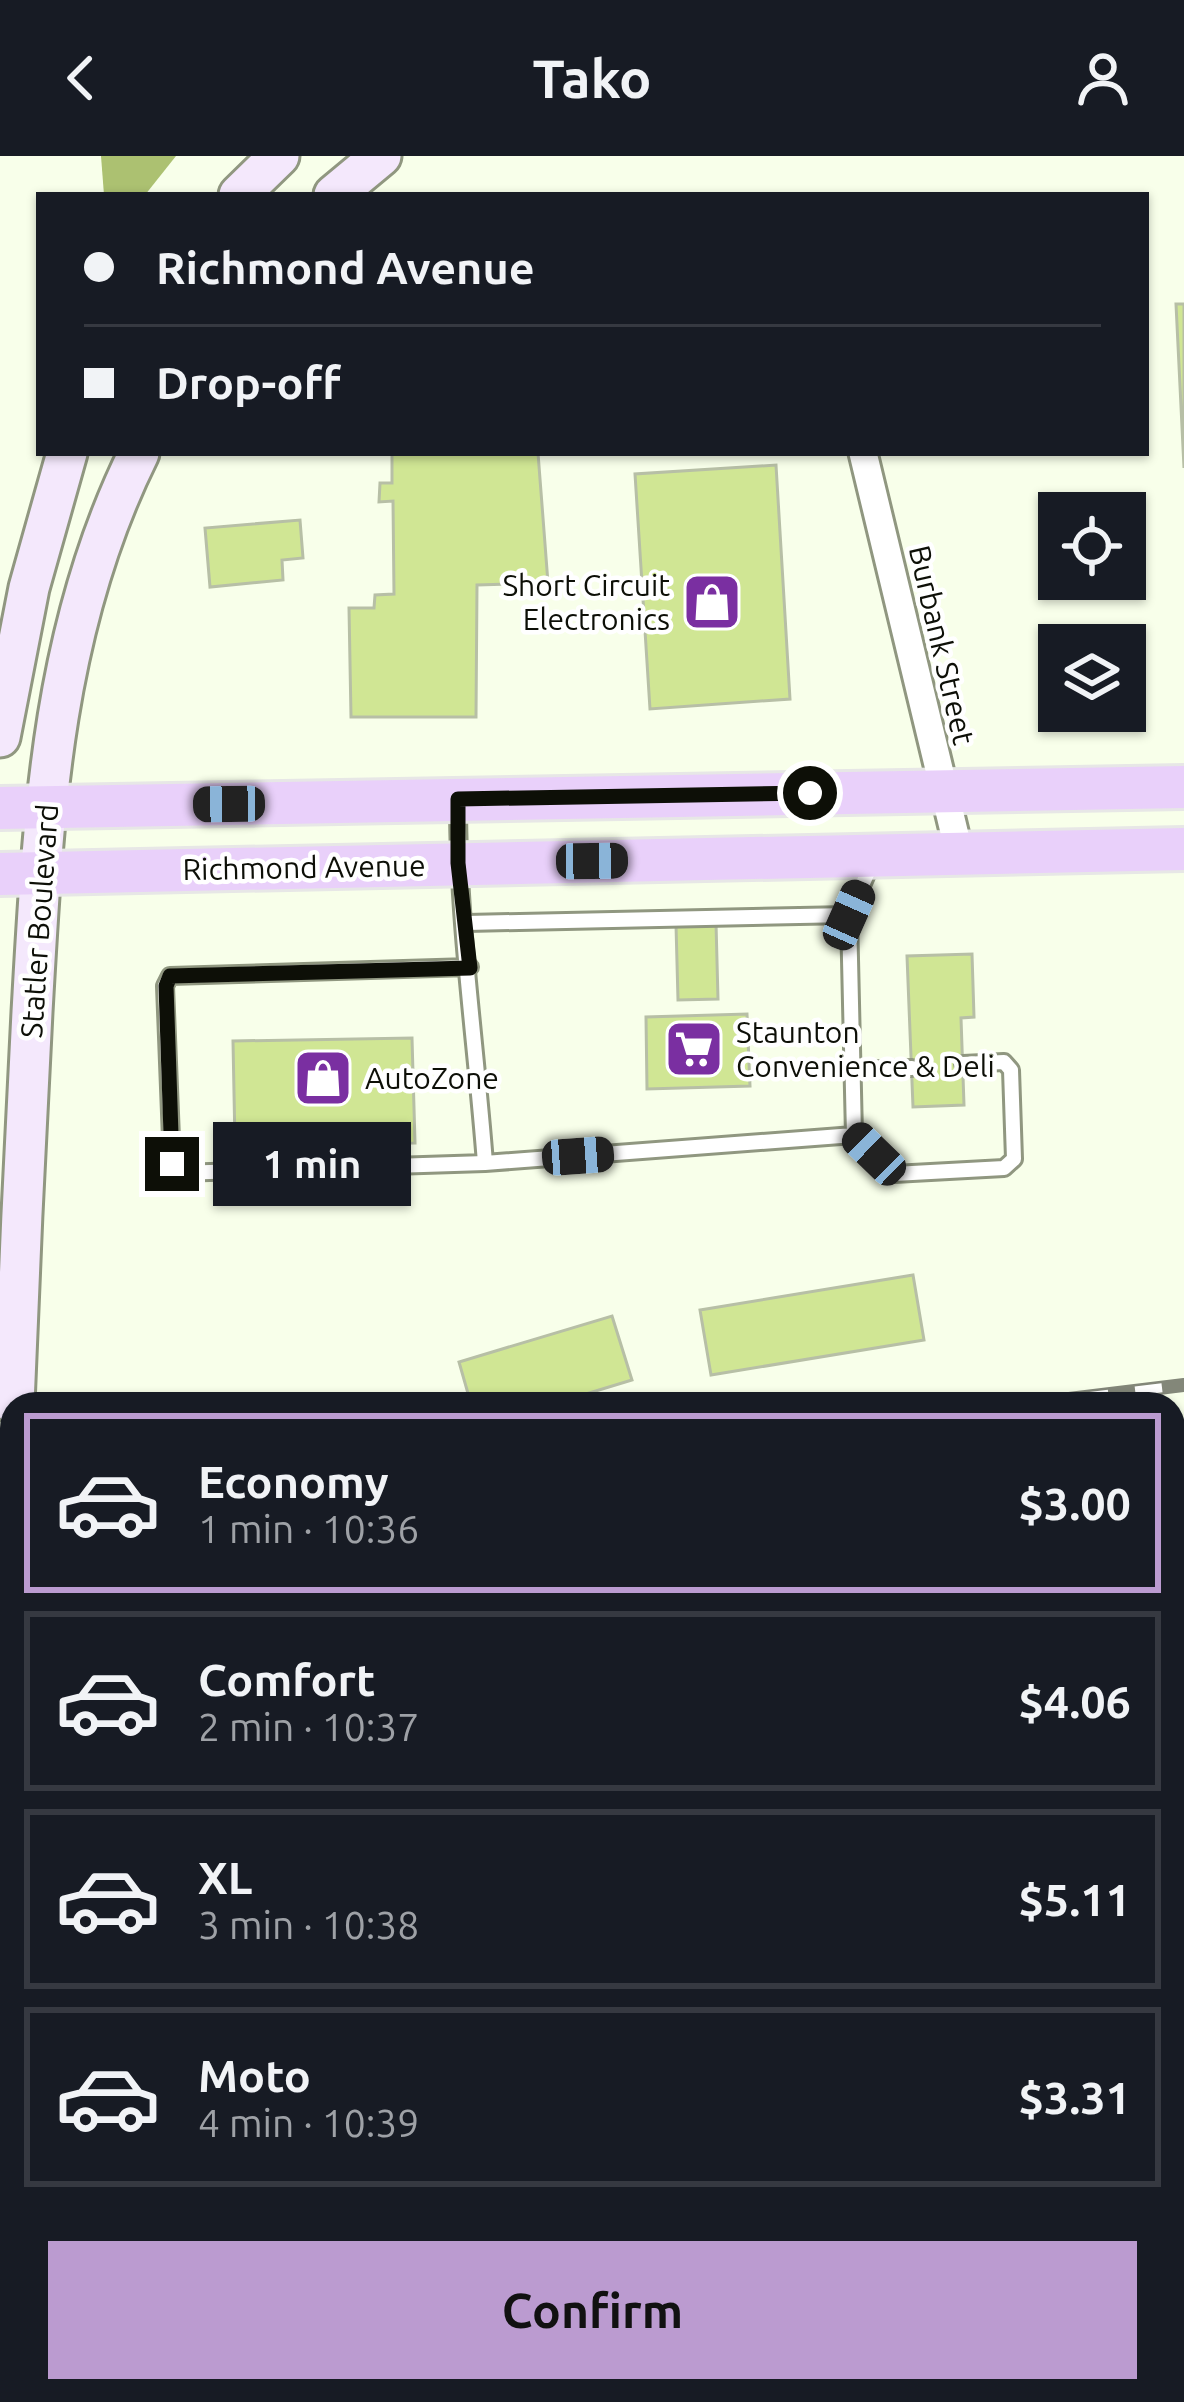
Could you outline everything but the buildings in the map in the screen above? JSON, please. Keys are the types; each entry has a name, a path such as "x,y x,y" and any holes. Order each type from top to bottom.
{"main road":[{"path":"242,192 280,156"},
{"path":"338,192 381,156"},
{"path":"0,737 29,588 67,456"},
{"name":"Statler Boulevard","path":"14,1392 20,874 45,808 56,706 76,619 103,536 138,456"},
{"path":"0,808 1184,787"},
{"name":"Richmond Avenue","path":"20,874 1184,849"}],"street":[{"name":"Burbank Street","path":"864,456 959,852"}],"lane":[{"path":"458,799 458,863 485,1163"},
{"path":"875,855 849,915 854,1136 894,1174 1004,1168 1014,1160 1011,1070 1004,1063 962,1064"},
{"path":"467,923 849,915"},
{"path":"470,968 170,976 166,986 172,1164 179,1173 485,1163 854,1136"},
{"path":"854,1070 911,1068"}],"green space":[{"path":"101,156 176,156 147,192 104,192"}],"railway":[{"path":"1127,1392 1184,1385"}],"place":[{"name":"Short Circuit Electronics","path":"712,602"},
{"name":"Staunton Convenience & Deli","path":"694,1049"},
{"name":"AutoZone","path":"323,1078"}],"route":[{"path":"172,1164 166,986 170,976 470,968 458,863 458,799 810,793"}]}
